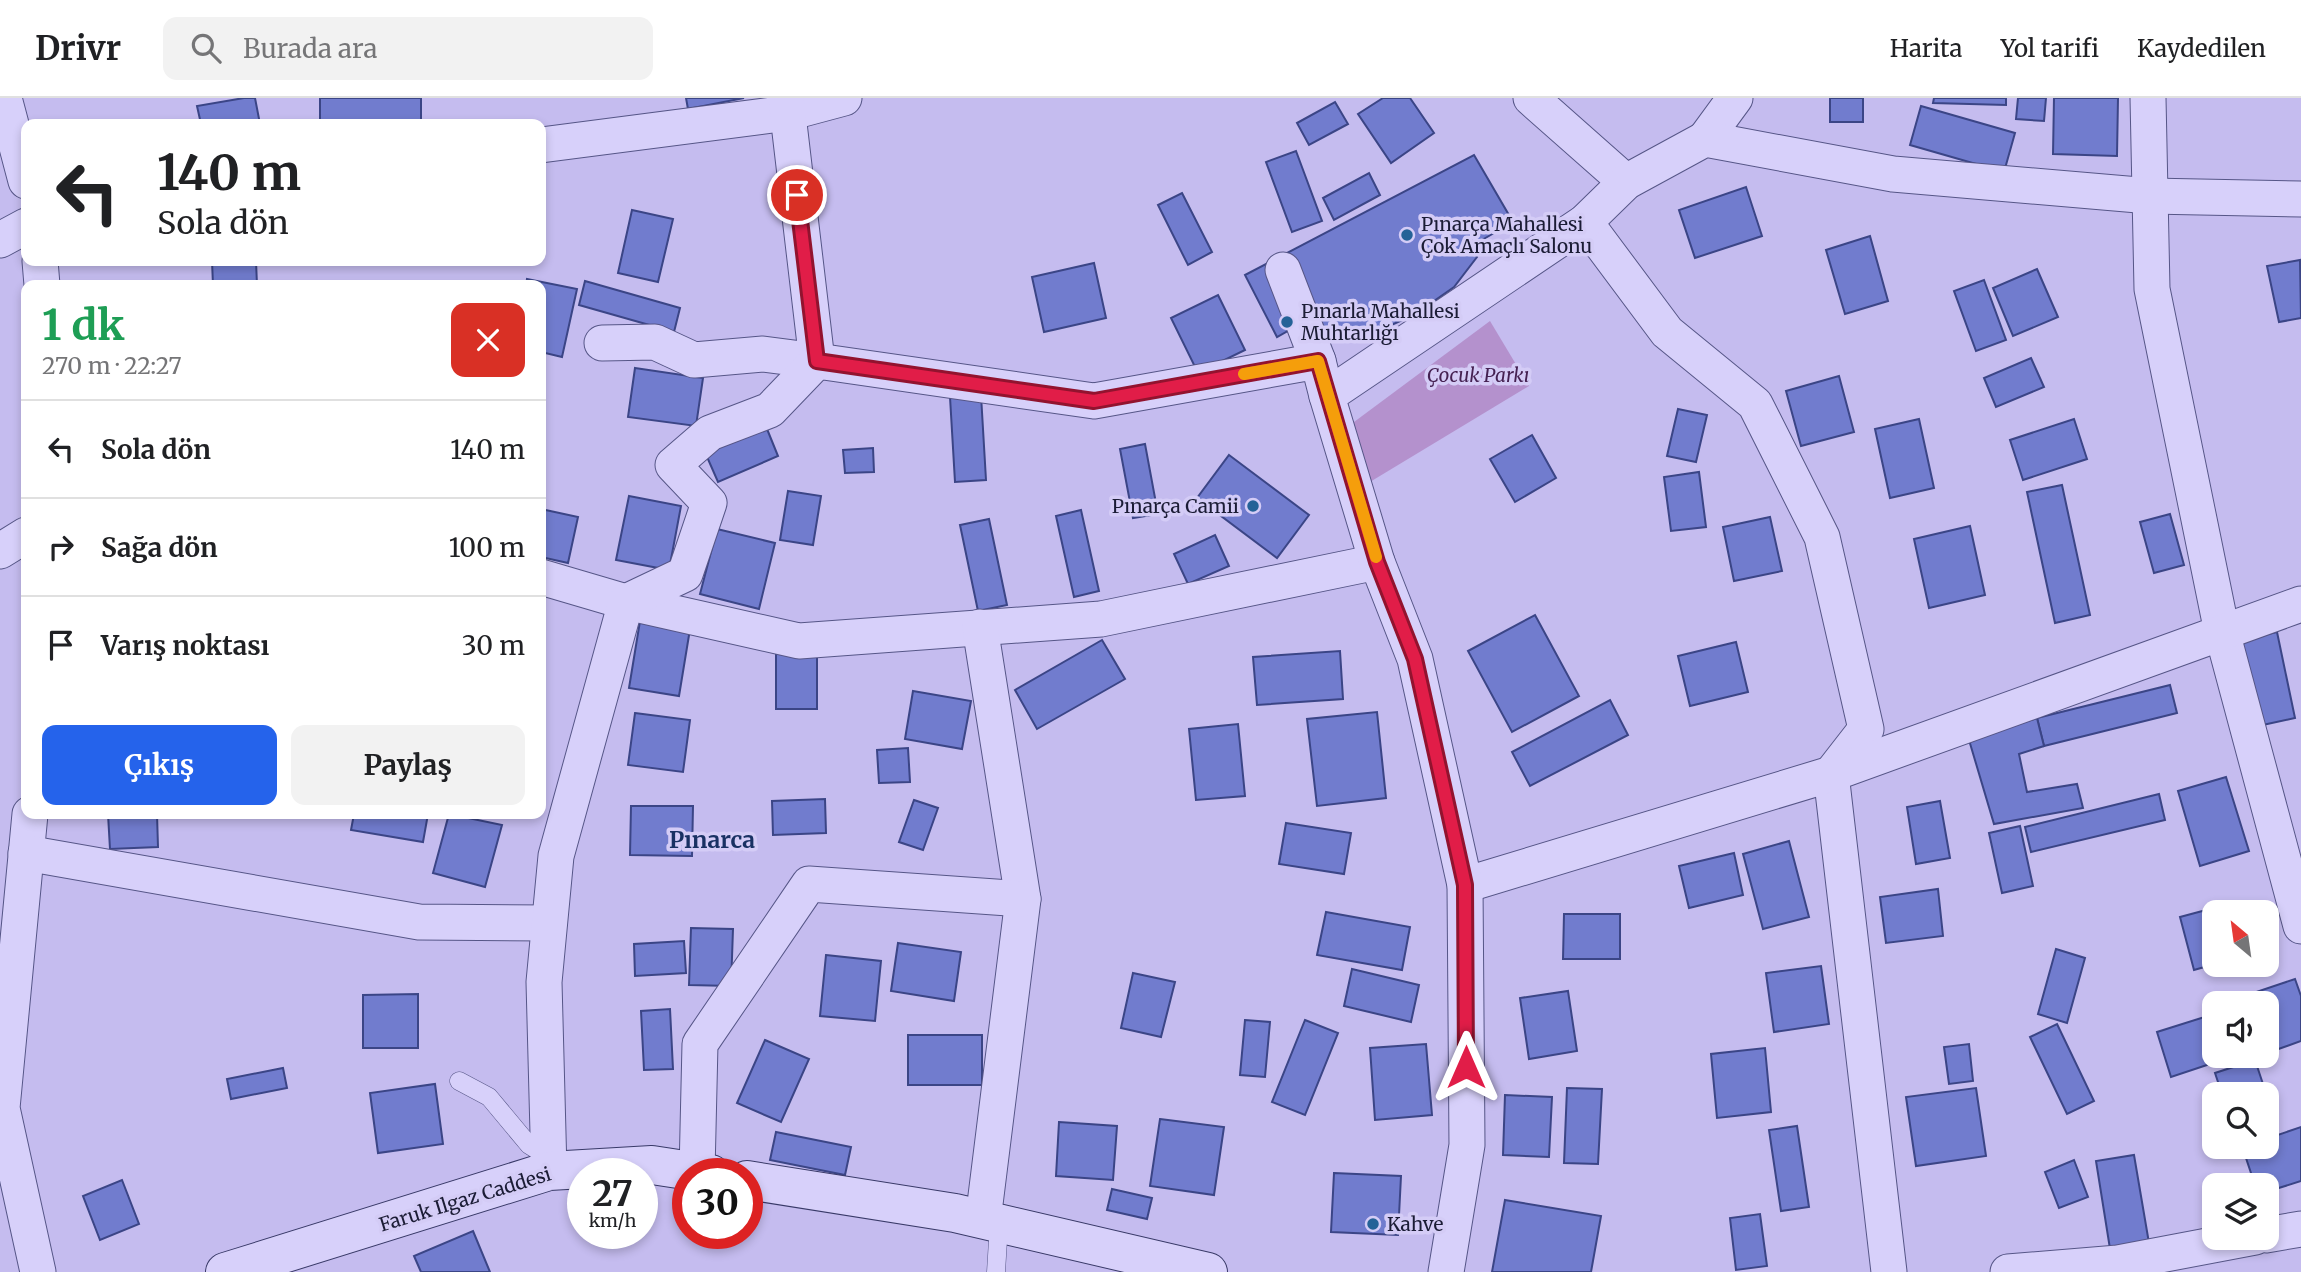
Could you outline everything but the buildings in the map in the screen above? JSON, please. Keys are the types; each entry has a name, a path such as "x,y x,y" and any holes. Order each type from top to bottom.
{"street":[{"path":"4,98 21,162"},
{"path":"546,144 844,98"},
{"path":"1531,98 1626,181"},
{"path":"1327,396 1585,222 1626,181 1705,139 1735,98"},
{"path":"2148,98 2152,289 2222,632 2301,926"},
{"path":"787,105 817,361"},
{"path":"1705,139 1893,174 2150,196 2301,199"},
{"path":"1585,222 1667,332 1755,404 1822,537 1866,729 1831,775 1889,1272"},
{"path":"0,240 21,229"},
{"path":"1283,270 1318,361 1377,562 1415,659 1465,885 1467,1145 1446,1272"},
{"path":"602,343 655,342 694,360 763,354 1094,401 1318,361"},
{"path":"549,1164 544,982 555,856 626,602 685,574 709,503 673,464 710,433 770,410 817,361"},
{"path":"0,551 21,538"},
{"path":"546,578 626,602 799,641 1101,619 1377,562"},
{"path":"1465,885 1831,775 2301,604"},
{"path":"979,628 1023,899 991,1222"},
{"path":"29,819 2,1108 6,1153 38,1272"},
{"path":"26,853 419,922 549,923"},
{"path":"704,1158 700,1044 809,884 1023,899"},
{"name":"Faruk Ilgaz Caddesi","path":"225,1272 549,1164 652,1165 672,1168"},
{"path":"763,1183 955,1213 1208,1272"},
{"path":"2279,1233 2301,1229"},
{"path":"2008,1272 2118,1263 2202,1247"}],"lane":[{"path":"459,1081 489,1097 528,1144 549,1164"},
{"path":"991,1222 996,1272"}],"green space":[{"name":"Çocuk Parkı","path":"1490,321 1529,386 1360,488 1344,439 1354,422"}],"slow traffic":[{"path":"1244,374 1318,361 1376,557"}],"place":[{"name":"Pınarça Mahallesi Çok Amaçlı Salonu","path":"1407,235"},
{"name":"Pınarla Mahallesi Muhtarlığı","path":"1287,322"},
{"name":"Pınarça Camii","path":"1253,506"},
{"name":"Kahve","path":"1373,1224"}],"district":[{"name":"Pınarca","path":"712,840"}],"route":[{"path":"797,195 817,361 1094,401 1318,361 1377,562 1415,659 1465,885 1466,1067"}]}
